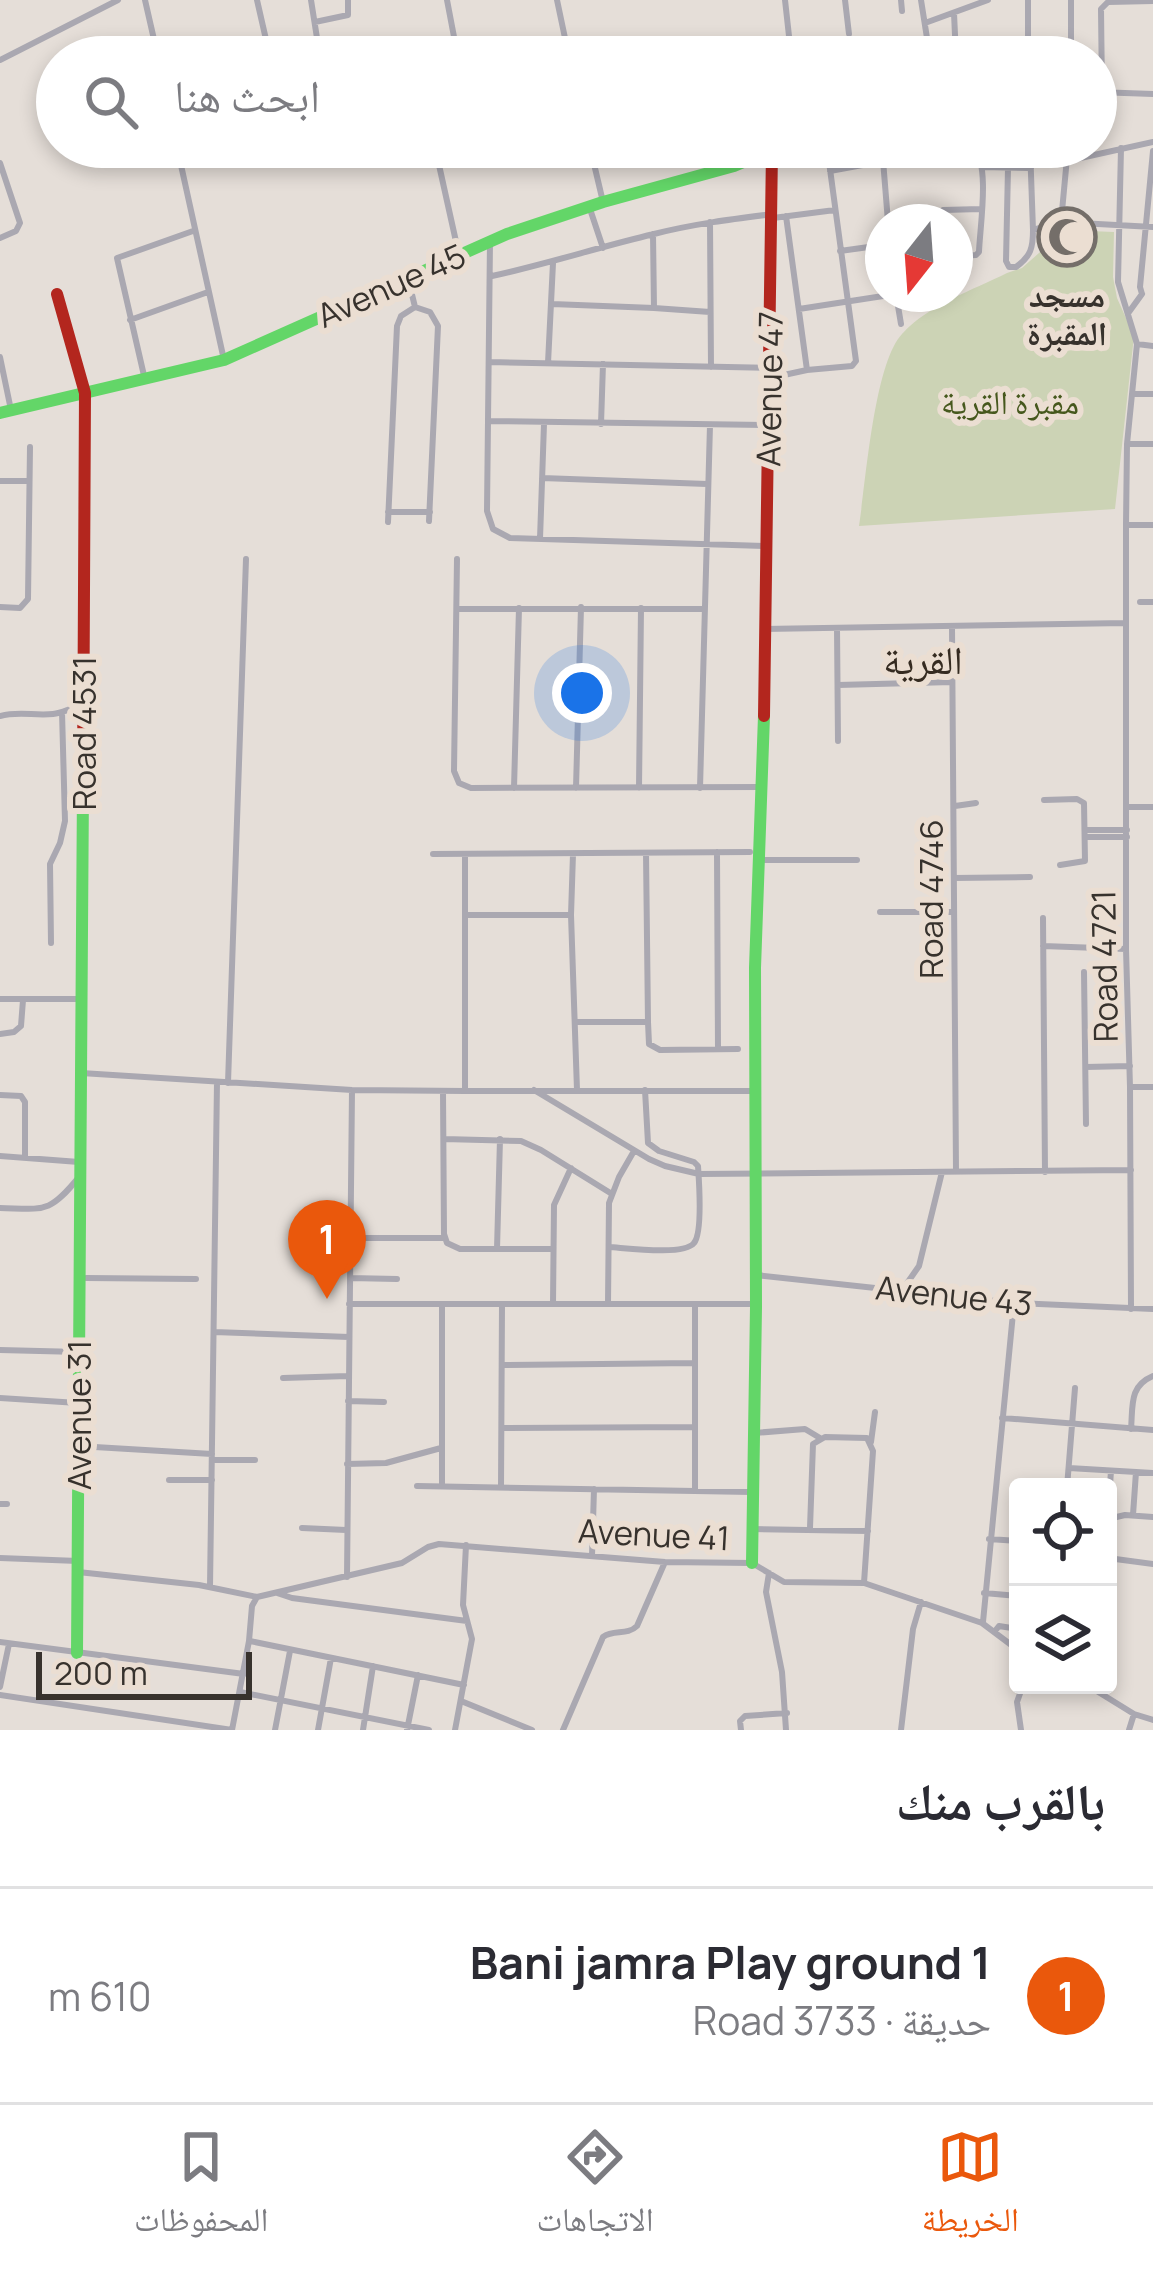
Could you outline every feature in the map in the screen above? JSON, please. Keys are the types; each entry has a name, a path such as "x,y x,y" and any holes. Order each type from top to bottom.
{"street":[{"path":"47,36 118,0"},
{"path":"146,0 154,36"},
{"path":"257,0 265,36"},
{"path":"311,0 317,36"},
{"path":"315,22 348,15 348,0"},
{"path":"447,0 454,36"},
{"path":"557,0 565,36"},
{"path":"785,0 789,36"},
{"path":"845,0 849,34"},
{"path":"901,0 902,11"},
{"path":"921,0 927,36"},
{"path":"925,23 988,0"},
{"path":"1028,0 1028,36"},
{"path":"1070,0 1071,36"},
{"path":"1100,36 1101,9 1107,1 1153,1"},
{"path":"953,13 955,36"},
{"path":"0,60 36,42"},
{"path":"1117,93 1153,94"},
{"path":"1117,149 1153,142"},
{"name":"Road 4721","path":"1121,148 1118,282 1137,344 1126,444 1131,1309"},
{"path":"1129,312 1147,295 1140,287 1149,255 1153,152"},
{"path":"0,163 20,224 18,230 0,238"},
{"path":"181,168 224,360"},
{"path":"440,168 459,255"},
{"path":"592,168 603,248"},
{"name":"Avenue 45","path":"5,411 224,360 490,242 596,204 727,168"},
{"name":"Avenue 47","path":"754,1091 755,855 763,787 776,168"},
{"path":"489,362 711,367 770,373 855,364 830,168"},
{"path":"830,171 844,168"},
{"path":"884,168 887,204"},
{"path":"973,254 978,254 982,168"},
{"path":"1008,168 1031,168 1033,248 1016,267 1006,261 1008,168"},
{"path":"1061,222 1066,168"},
{"path":"973,209 981,209"},
{"path":"492,276 710,222 835,210"},
{"path":"777,216 799,309 807,370"},
{"path":"710,222 711,367"},
{"path":"1033,230 1061,222 1150,227"},
{"path":"145,380 117,258 194,230"},
{"path":"653,234 654,308"},
{"path":"490,242 489,524 503,537 766,546"},
{"path":"840,251 865,248"},
{"path":"548,363 553,263"},
{"path":"409,278 415,308"},
{"path":"130,320 208,292"},
{"name":"Road 4531","path":"57,294 85,393 81,1073"},
{"path":"799,309 865,299"},
{"path":"552,304 710,312"},
{"path":"415,308 430,312 438,326 429,517 388,517 397,326 401,316 415,308"},
{"path":"899,312 901,324"},
{"path":"1137,344 1153,346"},
{"path":"0,357 5,411"},
{"path":"601,424 603,364"},
{"path":"1133,394 1153,394"},
{"path":"488,421 769,425"},
{"path":"540,539 544,424"},
{"path":"700,788 710,425"},
{"path":"1126,444 1153,444"},
{"path":"0,607 20,608 28,599 30,446"},
{"path":"542,478 707,484"},
{"path":"0,482 29,482"},
{"path":"1126,525 1153,524"},
{"path":"228,1083 246,559"},
{"path":"457,559 455,777 459,783 471,788 763,787"},
{"path":"1140,602 1153,602"},
{"path":"576,788 581,607"},
{"path":"514,788 519,608"},
{"path":"639,788 641,608"},
{"path":"458,609 704,609"},
{"path":"764,629 1126,623"},
{"name":"Road 4746","path":"952,627 956,1171"},
{"path":"837,628 838,741"},
{"path":"838,685 952,682"},
{"path":"3,713 62,712 83,706"},
{"path":"51,943 50,864 64,821 62,712"},
{"path":"1044,800 1082,801 1085,861 1060,865"},
{"path":"954,806 976,803"},
{"path":"1128,807 1153,807"},
{"path":"1085,833 1127,834"},
{"path":"573,852 578,1090"},
{"path":"717,852 718,1049"},
{"path":"434,854 717,852 857,860"},
{"path":"646,853 648,1040 653,1048 738,1049"},
{"path":"465,854 465,1088"},
{"path":"954,878 1030,877"},
{"path":"880,912 954,912"},
{"path":"465,915 572,915"},
{"path":"1043,918 1045,1172"},
{"path":"1043,946 1126,949"},
{"path":"1084,972 1086,1124"},
{"path":"0,999 80,998"},
{"path":"0,1034 22,1026 23,999"},
{"path":"577,1022 648,1022"},
{"path":"1086,1067 1130,1066"},
{"path":"81,1073 352,1090 754,1091 752,1563"},
{"name":"Avenue 31","path":"77,1653 81,1073"},
{"path":"210,1587 217,1082"},
{"path":"1130,1087 1153,1087"},
{"path":"347,1576 352,1090"},
{"path":"534,1090 665,1166 699,1174 1131,1170"},
{"path":"609,1247 680,1250 691,1246 698,1235 698,1166 648,1143 645,1090"},
{"path":"443,1092 444,1238 454,1248 552,1249"},
{"path":"0,1095 21,1096 25,1102 25,1156"},
{"path":"443,1139 500,1139 531,1145 612,1194"},
{"path":"497,1249 500,1139"},
{"path":"608,1304 612,1194 634,1150"},
{"path":"0,1156 25,1156 80,1170 63,1198 50,1207 0,1208"},
{"path":"553,1304 554,1205 571,1168"},
{"path":"903,1289 920,1266 942,1172"},
{"path":"350,1238 444,1238"},
{"name":"Avenue 43","path":"756,1275 1014,1303 1153,1309"},
{"path":"83,1278 196,1279"},
{"path":"350,1278 397,1280"},
{"path":"982,1623 1014,1303"},
{"path":"349,1304 756,1304"},
{"path":"442,1304 442,1485"},
{"path":"501,1487 502,1304"},
{"path":"695,1304 695,1491"},
{"path":"214,1332 349,1336"},
{"path":"0,1350 79,1352"},
{"path":"502,1365 695,1363"},
{"path":"283,1378 348,1376"},
{"path":"1131,1429 1136,1389 1153,1376"},
{"path":"1068,1478 1075,1388"},
{"path":"0,1398 78,1403"},
{"path":"348,1401 385,1402"},
{"path":"864,1583 875,1412"},
{"path":"1002,1418 1153,1430"},
{"path":"502,1428 695,1427"},
{"path":"754,1433 805,1429 820,1438 863,1436 871,1442"},
{"path":"810,1528 811,1449 820,1438"},
{"path":"78,1446 255,1460"},
{"path":"347,1463 386,1463 441,1448"},
{"path":"1069,1468 1153,1473"},
{"path":"1111,1471 1111,1478"},
{"path":"1133,1515 1136,1472"},
{"path":"169,1480 212,1480"},
{"path":"417,1486 752,1492"},
{"path":"592,1556 594,1489"},
{"path":"1117,1516 1153,1517"},
{"path":"302,1528 346,1530"},
{"path":"752,1529 868,1531"},
{"path":"989,1539 1009,1540"},
{"name":"Avenue 41","path":"256,1597 402,1563 433,1545 466,1545 665,1562 752,1563 790,1583 864,1583 982,1623 1009,1643"},
{"path":"454,1730 472,1639 463,1605 466,1545"},
{"path":"0,1558 256,1597 252,1606 250,1641 244,1674 232,1730 0,1691 4,1643 244,1674"},
{"path":"1117,1559 1153,1564"},
{"path":"563,1730 603,1637 637,1626 665,1562"},
{"path":"769,1573 766,1592 782,1672 787,1730"},
{"path":"274,1591 292,1598 467,1621"},
{"path":"983,1593 1009,1595"},
{"path":"901,1730 913,1629 921,1602"},
{"path":"995,1631 999,1626 1009,1628"},
{"path":"250,1641 464,1684"},
{"path":"274,1730 290,1650"},
{"path":"318,1730 331,1658"},
{"path":"363,1730 373,1666"},
{"path":"407,1728 418,1676"},
{"path":"240,1692 429,1730"},
{"path":"1020,1694 1021,1730"},
{"path":"1103,1694 1153,1720"},
{"path":"460,1701 532,1730"},
{"path":"741,1730 740,1721 746,1716 787,1713"},
{"path":"1129,1730 1135,1714"}],"green space":[{"name":"مقبرة القرية","path":"1065,230 1114,232 1117,298 1134,336 1115,509 859,526 878,396 892,349 902,334 930,312 973,312 973,289 1022,268"}],"traffic: fast":[{"path":"0,413 224,360 507,234 727,168"},
{"path":"752,1563 755,968 764,716"},
{"path":"77,1653 83,786"}],"traffic: jam":[{"path":"764,716 772,168"},
{"path":"57,294 85,393 83,786"}],"place":[{"name":"مسجد المقبرة","path":"1067,237"},
{"name":"Bani jamra Play ground 1","path":"327,1299"}],"district":[{"name":"القرية","path":"923,659"}]}
